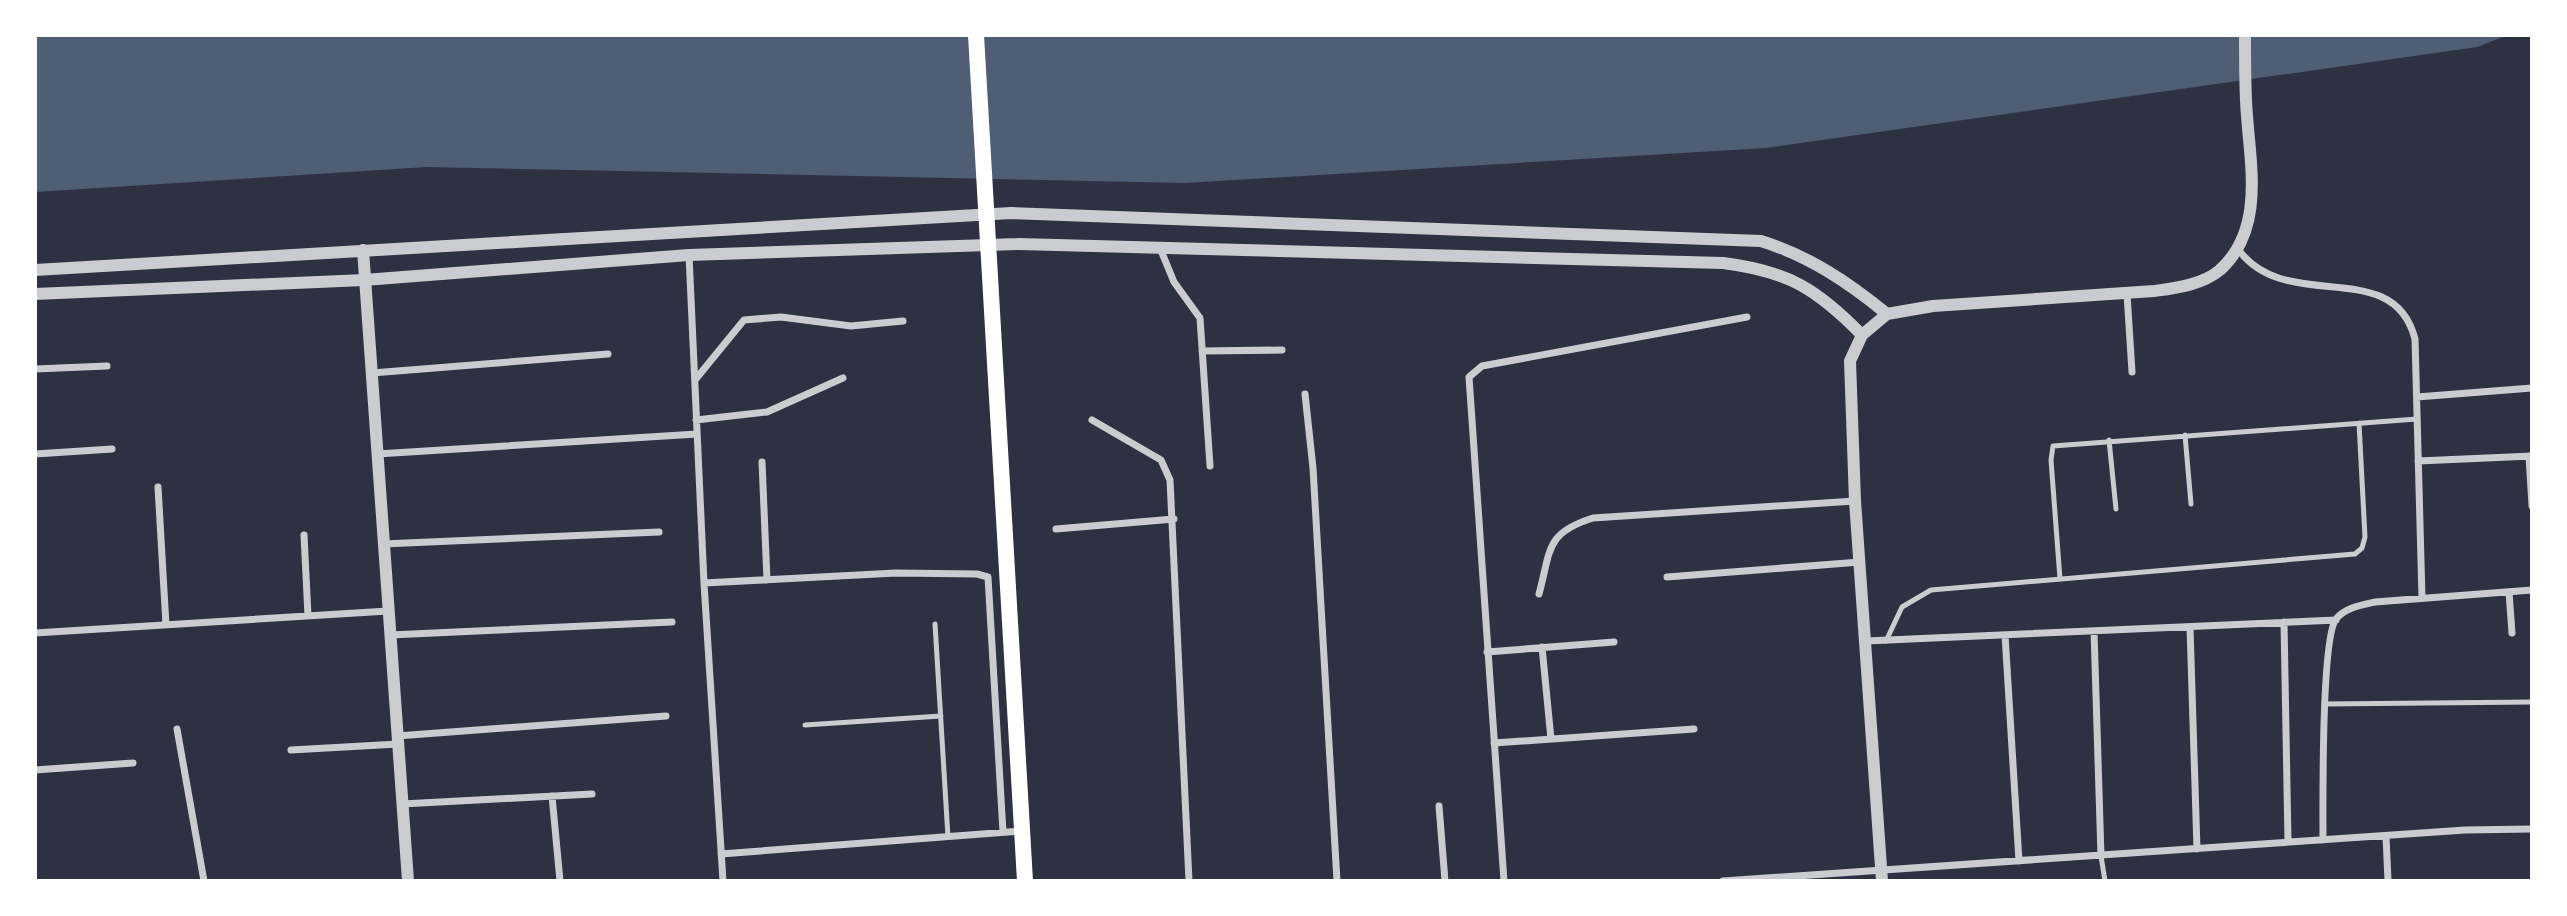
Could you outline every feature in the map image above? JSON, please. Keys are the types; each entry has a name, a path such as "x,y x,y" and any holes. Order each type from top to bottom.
{"main road":[{"path":"976,35 1025,881"}],"street":[{"path":"1881,876 1855,501 1850,361 1862,335 1886,314 1933,306 2127,294 2187,286 2218,272 2238,249 2251,209 2253,161 2246,102 2245,35"},
{"path":"35,270 1011,213 1721,237 1762,241 1792,250 1855,288 1886,314"},
{"path":"35,294 364,280 689,255 1018,244 1723,263 1761,267 1786,276 1812,292 1839,312 1862,335"},
{"path":"1160,248 1174,282 1199,318 1210,466"},
{"path":"2238,249 2247,262 2261,272 2282,281 2372,292 2402,309 2410,320 2415,339 2422,598"},
{"path":"363,250 408,881"},
{"path":"689,255 704,583 723,881"},
{"path":"2127,294 2132,372"},
{"path":"694,381 744,320 781,317 850,326 904,321"},
{"path":"1504,881 1468,387 1472,371 1482,366 1747,317"},
{"path":"1202,351 1282,350"},
{"path":"371,373 608,354"},
{"path":"35,369 107,366"},
{"path":"696,420 767,412 843,379"},
{"path":"2417,397 2532,388"},
{"path":"1305,394 1313,468 1336,881"},
{"path":"1092,420 1161,460 1170,480 1174,519 1189,881"},
{"path":"377,454 697,434"},
{"path":"35,454 112,449"},
{"path":"2418,461 2531,456 2532,506"},
{"path":"762,461 767,580"},
{"path":"158,487 166,625"},
{"path":"1539,594 1552,544 1559,533 1593,518 1855,501"},
{"path":"1056,529 1174,519"},
{"path":"383,544 659,532"},
{"path":"304,535 308,616"},
{"path":"1667,577 1860,562"},
{"path":"704,583 896,573 977,574 988,577 1003,832"},
{"path":"2323,840 2325,704 2329,642 2336,620 2354,606 2532,590"},
{"path":"2510,592 2512,633"},
{"path":"35,633 388,611"},
{"path":"1866,641 2336,620"},
{"path":"390,635 672,622"},
{"path":"2284,622 2288,842"},
{"path":"2190,626 2197,849"},
{"path":"2094,631 2101,856"},
{"path":"2005,635 2019,861"},
{"path":"1487,652 1614,642"},
{"path":"1542,648 1551,739"},
{"path":"291,750 666,716"},
{"path":"177,729 204,881"},
{"path":"1494,743 1694,729"},
{"path":"35,770 133,762"},
{"path":"402,804 592,794"},
{"path":"552,796 560,881"},
{"path":"1438,806 1445,881"},
{"path":"1723,881 1881,876 2019,861 2288,842 2532,829"},
{"path":"721,854 1021,831"},
{"path":"2386,836 2388,881"}],"lane":[{"path":"2060,579 2051,452 2053,446 2417,419"},
{"path":"1886,640 1902,607 1931,590 2356,554 2362,548 2365,537 2359,423"},
{"path":"2185,435 2191,504"},
{"path":"2109,440 2116,509"},
{"path":"935,624 948,837"},
{"path":"2325,704 2532,702"},
{"path":"805,725 941,716"},
{"path":"2101,856 2105,881"}],"water":[{"path":"35,35 2508,35 2477,47 1766,148 1185,183 427,167 35,192"}]}
